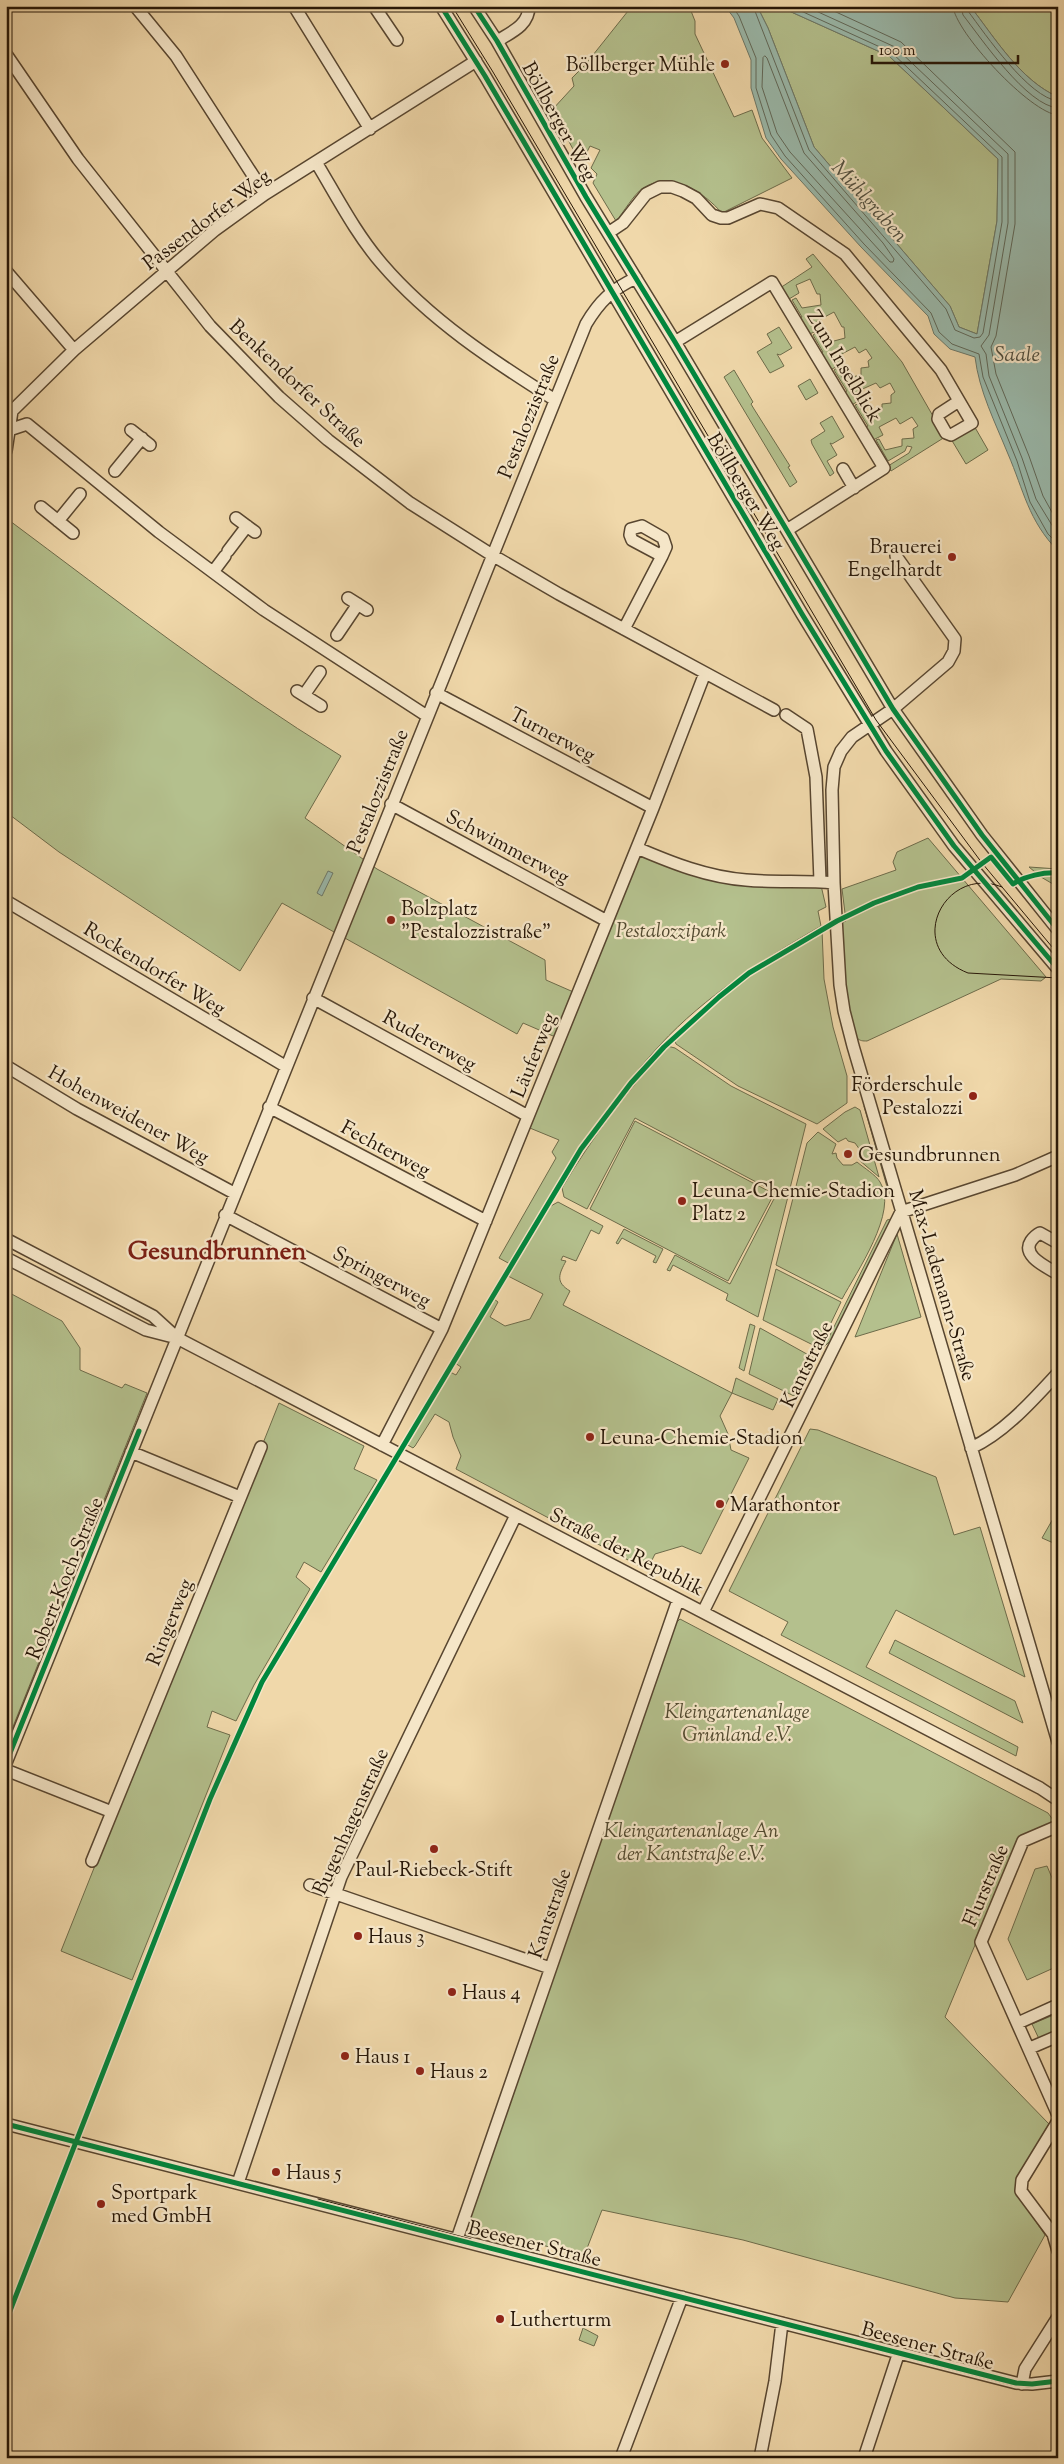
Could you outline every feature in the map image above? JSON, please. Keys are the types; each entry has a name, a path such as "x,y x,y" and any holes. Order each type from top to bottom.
{"street":[{"path":"135,6 176,56 265,194"},
{"path":"294,6 370,129"},
{"path":"374,6 398,40"},
{"name":"Böllberger Weg","path":"441,6 476,61 886,751 954,846 1058,969"},
{"name":"Böllberger Weg","path":"474,6 498,41 608,233 893,709 982,835 1058,930"},
{"path":"498,41 523,25 529,14 529,6"},
{"name":"Benkendorfer Straße","path":"6,54 78,159 210,326 279,397 328,440 403,498 492,555 774,710"},
{"name":"Passendorfer Weg","path":"6,451 12,412 74,350 215,230 265,194 476,61"},
{"path":"316,162 365,242 408,293 455,332 555,400"},
{"path":"608,233 623,223 646,194 660,187 672,187 690,195 707,207 712,214 720,218 728,218 760,204 778,208 845,254 941,370 959,401"},
{"path":"6,271 74,350"},
{"name":"Pestalozzistraße","path":"177,1338 285,1066 586,324 598,304 612,291 636,278"},
{"name":"Zum Inselblick","path":"675,342 772,282 884,468 786,530"},
{"path":"8,431 26,424 103,487 213,572 329,654 427,716"},
{"path":"103,487 114,473 146,442 131,430"},
{"path":"843,469 854,488"},
{"path":"58,521 93,479"},
{"path":"41,507 73,533"},
{"path":"213,572 226,554 251,529 236,518"},
{"path":"624,629 662,556"},
{"name":"Max-Lademann-Straße","path":"896,556 955,639 954,651 948,662 893,709 869,724 846,744 834,767 832,790 834,883 844,1012 901,1212 1058,1742"},
{"path":"321,706 301,693 322,670 336,638 363,607 348,598"},
{"name":"Läuferweg","path":"382,1446 442,1328 637,848 705,673"},
{"name":"Turnerweg","path":"436,693 653,808"},
{"path":"786,715 807,730 816,777 820,881"},
{"name":"Schwimmerweg","path":"391,804 607,921"},
{"path":"637,848 679,865 724,877 779,882 820,881 834,883"},
{"name":"Rockendorfer Weg","path":"6,900 285,1066"},
{"name":"Rudererweg","path":"313,998 528,1116"},
{"name":"Hohenweidener Weg","path":"6,1066 77,1109 234,1193"},
{"name":"Fechterweg","path":"269,1107 486,1221"},
{"path":"901,1212 1015,1175 1058,1156"},
{"name":"Kantstraße","path":"702,1612 901,1212"},
{"name":"Springerweg","path":"225,1215 442,1328"},
{"path":"1058,1243 1040,1233 1035,1236 1028,1246 1028,1251 1031,1256 1058,1274"},
{"path":"6,1239 153,1316 177,1338"},
{"path":"6,1258 146,1330 177,1338"},
{"name":"Straße der Republik","path":"177,1338 1056,1796"},
{"name":"Robert-Koch-Straße","path":"6,1763 177,1338"},
{"path":"971,1448 985,1440 1021,1411 1058,1373"},
{"name":"Ringerweg","path":"92,1861 261,1447"},
{"path":"131,1452 240,1497"},
{"name":"Bugenhagenstraße","path":"238,2183 346,1868 516,1515"},
{"name":"Kantstraße","path":"457,2239 678,1600"},
{"path":"6,1770 112,1812"},
{"name":"Flurstraße","path":"1058,1826 1023,1841 981,1942 1030,2048 1058,2115"},
{"path":"310,1885 550,1968"},
{"path":"1018,2023 1058,2005"},
{"path":"1030,2048 1058,2036"},
{"path":"1058,2121 1022,2180 1021,2191 1052,2234 1058,2252"},
{"name":"Beesener Straße","path":"6,2124 1022,2384 1058,2381"},
{"path":"621,2458 682,2297"},
{"path":"1022,2384 1025,2369 1058,2317"},
{"path":"760,2458 775,2381 782,2323"},
{"path":"864,2458 899,2352"}],"green space":[{"path":"632,6 689,6 695,21 695,34 734,117 752,110 762,138 792,178 722,213 706,198 686,186 676,182 654,183 639,191 616,221 593,183 597,174 591,168 600,150 590,146 581,164 552,110 574,86 572,78 585,65"},
{"path":"757,6 778,6 889,56 998,159 997,221 977,334 959,327 950,306 814,147 768,28"},
{"path":"970,6 1058,6 1058,97 1044,90 1020,69"},
{"path":"813,254 902,362 945,437 891,471 888,466 909,453 912,447 907,446 905,451 888,461 876,440 879,439 885,450 902,446 902,439 914,438 913,429 918,426 912,417 900,424 896,418 879,427 883,435 869,442 861,430 868,426 855,405 858,404 864,414 882,411 882,404 891,403 891,395 895,392 890,383 880,388 876,383 858,391 862,399 848,407 840,395 847,391 834,370 837,368 843,379 861,375 861,368 869,367 868,361 872,358 866,349 859,353 855,347 838,356 842,364 826,372 817,356 823,352 813,335 816,333 823,344 845,338 844,327 842,327 834,312 817,321 821,329 805,336 795,320 802,317 792,300 796,298 802,308 821,305 820,294 817,294 810,279 796,285 799,293 784,302 777,290 812,267 806,259"},
{"path":"779,327 792,348 780,355 777,354 784,366 770,373 757,352 772,343 767,334"},
{"path":"734,370 753,402 751,404 790,466 788,467 797,482 790,487 724,377"},
{"path":"810,379 818,393 806,400 798,386"},
{"path":"832,416 844,437 832,444 830,443 837,455 827,461 834,473 830,476 811,440 825,431 820,423"},
{"path":"973,424 988,450 966,464 951,439"},
{"name":"Pestalozzipark","path":"6,518 213,671 341,756 305,818 377,869 545,960 546,980 578,994 637,848 704,872 820,881 826,907 818,911 821,926 736,980 696,1010 660,1045 617,1096 598,1123 561,1179 510,1264 499,1258 556,1158 552,1152 559,1140 525,1126 560,1039 523,1023 517,1034 282,903 240,971 59,852 6,812"},
{"path":"928,838 1046,977 1041,981 1001,979 867,1041 860,1040 853,1030 846,1001 841,923 846,921 842,889 896,870 893,862 897,852"},
{"path":"1029,867 1058,869 1058,887 1041,877"},
{"path":"822,930 824,979 833,1027 847,1076 847,1103 817,1124 738,1086 676,1044 674,1039 708,1008 744,980"},
{"path":"667,1046 675,1048 731,1086 806,1124 758,1317 726,1300 728,1294 673,1265 670,1271 667,1270 675,1255 730,1284 777,1193 635,1118 587,1209 564,1197 562,1188 598,1133"},
{"path":"866,1105 891,1194 889,1194 864,1106"},
{"path":"855,1107 860,1110 879,1177 859,1160 860,1150 855,1143 848,1141 846,1138 838,1142 823,1129 845,1112"},
{"name":"Leuna-Chemie-Stadion Platz 2","path":"635,1121 774,1194 728,1281 590,1209"},
{"path":"818,1132 836,1144 832,1154 836,1153 837,1158 843,1165 852,1165 857,1162 873,1174 880,1182 884,1194 884,1209 880,1225 865,1258 842,1299 776,1265 807,1143"},
{"name":"Leuna-Chemie-Stadion","path":"558,1202 603,1226 599,1234 591,1230 576,1261 563,1256 561,1260 566,1261 560,1274 560,1281 570,1291 563,1305 732,1393 720,1416 728,1434 731,1450 749,1458 701,1554 682,1546 655,1554 647,1570 456,1469 461,1456 449,1422 435,1414 415,1446 413,1448 406,1444 450,1372 456,1375 461,1367 455,1363 494,1299 498,1302 490,1317 505,1326 530,1319 543,1294 508,1276 549,1207"},
{"path":"891,1219 833,1338 824,1347 887,1220"},
{"path":"624,1229 663,1249 656,1263 653,1262 656,1256 622,1238 618,1244 616,1243"},
{"path":"897,1234 921,1317 855,1337"},
{"path":"776,1269 841,1302 819,1348 763,1320"},
{"path":"6,1291 62,1321 80,1348 80,1370 122,1388 125,1384 147,1393 6,1744"},
{"path":"750,1324 755,1326 744,1371 739,1368"},
{"path":"760,1328 814,1358 794,1396 749,1374"},
{"path":"736,1378 778,1399 773,1410 732,1393"},
{"path":"279,1403 364,1446 354,1469 377,1480 321,1572 304,1562 296,1577 310,1589 254,1685 236,1721 212,1711 207,1727 230,1735 132,1980 61,1951"},
{"path":"810,1429 818,1430 936,1477 954,1535 980,1527 1025,1677 896,1610 866,1667 1018,1747 1016,1756 781,1635 788,1622 729,1591"},
{"path":"1058,1510 1058,1545 1042,1538"},
{"path":"680,1619 1048,1813 1056,1824 1020,1837 945,2017 1049,2124 1016,2181 1015,2191 1045,2235 1008,2302 955,2298 743,2240 602,2210 584,2256 465,2225 676,1623"},
{"path":"895,1640 1015,1701 1023,1723 889,1653"},
{"path":"1047,1866 1058,1892 1058,1966 1027,1980 1008,1939 1035,1869"},
{"path":"1056,2014 1058,2033 1040,2041 1032,2024"},
{"path":"583,2328 598,2336 594,2346 579,2340"}],"water":[{"name":"Saale","path":"725,6 757,6 768,28 814,147 950,306 959,327 977,334 997,221 998,159 889,56 778,6 970,6 1020,69 1044,90 1058,97 1058,551 1040,528 1028,505 984,394 975,357 950,349 934,334 928,316 861,247 781,159 766,138 751,88 751,60 734,18"},
{"path":"328,871 333,873 322,896 317,893"}],"tram line":[{"path":"452,6 493,72 876,720 982,863 1058,954"},
{"path":"1002,887 982,883 964,887 949,897 939,912 935,928 938,945 948,961 968,973 1058,978"},
{"path":"6,2126 1012,2385 1029,2387 1058,2383"},
{"path":"318,2199 471,2239"}],"cycle path":[{"path":"441,6 485,76 802,614 886,751 954,846 1058,969"},
{"path":"474,6 497,41 586,197 675,342 893,709 982,835 1058,930"},
{"path":"6,2321 210,1799 262,1682 581,1149 631,1083 664,1047 719,997 749,973 837,921 874,903 918,887 962,878 991,857 1013,884 1035,875 1058,873"},
{"path":"6,1763 139,1431"},
{"path":"6,2124 1016,2383 1032,2384 1058,2381"}],"place":[{"name":"Böllberger Mühle","path":"725,64"},
{"name":"Brauerei Engelhardt","path":"952,557"},
{"name":"Bolzplatz \"Pestalozzistraße\"","path":"391,920"},
{"name":"Förderschule Pestalozzi","path":"973,1096"},
{"name":"Gesundbrunnen","path":"848,1154"},
{"name":"Leuna-Chemie-Stadion Platz 2","path":"682,1201"},
{"name":"Leuna-Chemie-Stadion","path":"590,1437"},
{"name":"Marathontor","path":"720,1504"},
{"name":"Paul-Riebeck-Stift","path":"434,1849"},
{"name":"Haus 3","path":"358,1936"},
{"name":"Haus 4","path":"452,1992"},
{"name":"Haus 1","path":"345,2056"},
{"name":"Haus 2","path":"420,2071"},
{"name":"Haus 5","path":"276,2172"},
{"name":"Sportpark med GmbH","path":"101,2204"},
{"name":"Lutherturm","path":"500,2319"}],"district":[{"name":"Gesundbrunnen","path":"217,1250"}],"water label":[{"name":"Mühlgraben","path":"870,201"}],"park label":[{"name":"Kleingartenanlage Grünland e.V.","path":"737,1722"},
{"name":"Kleingartenanlage An der Kantstraße e.V.","path":"691,1842"}]}
